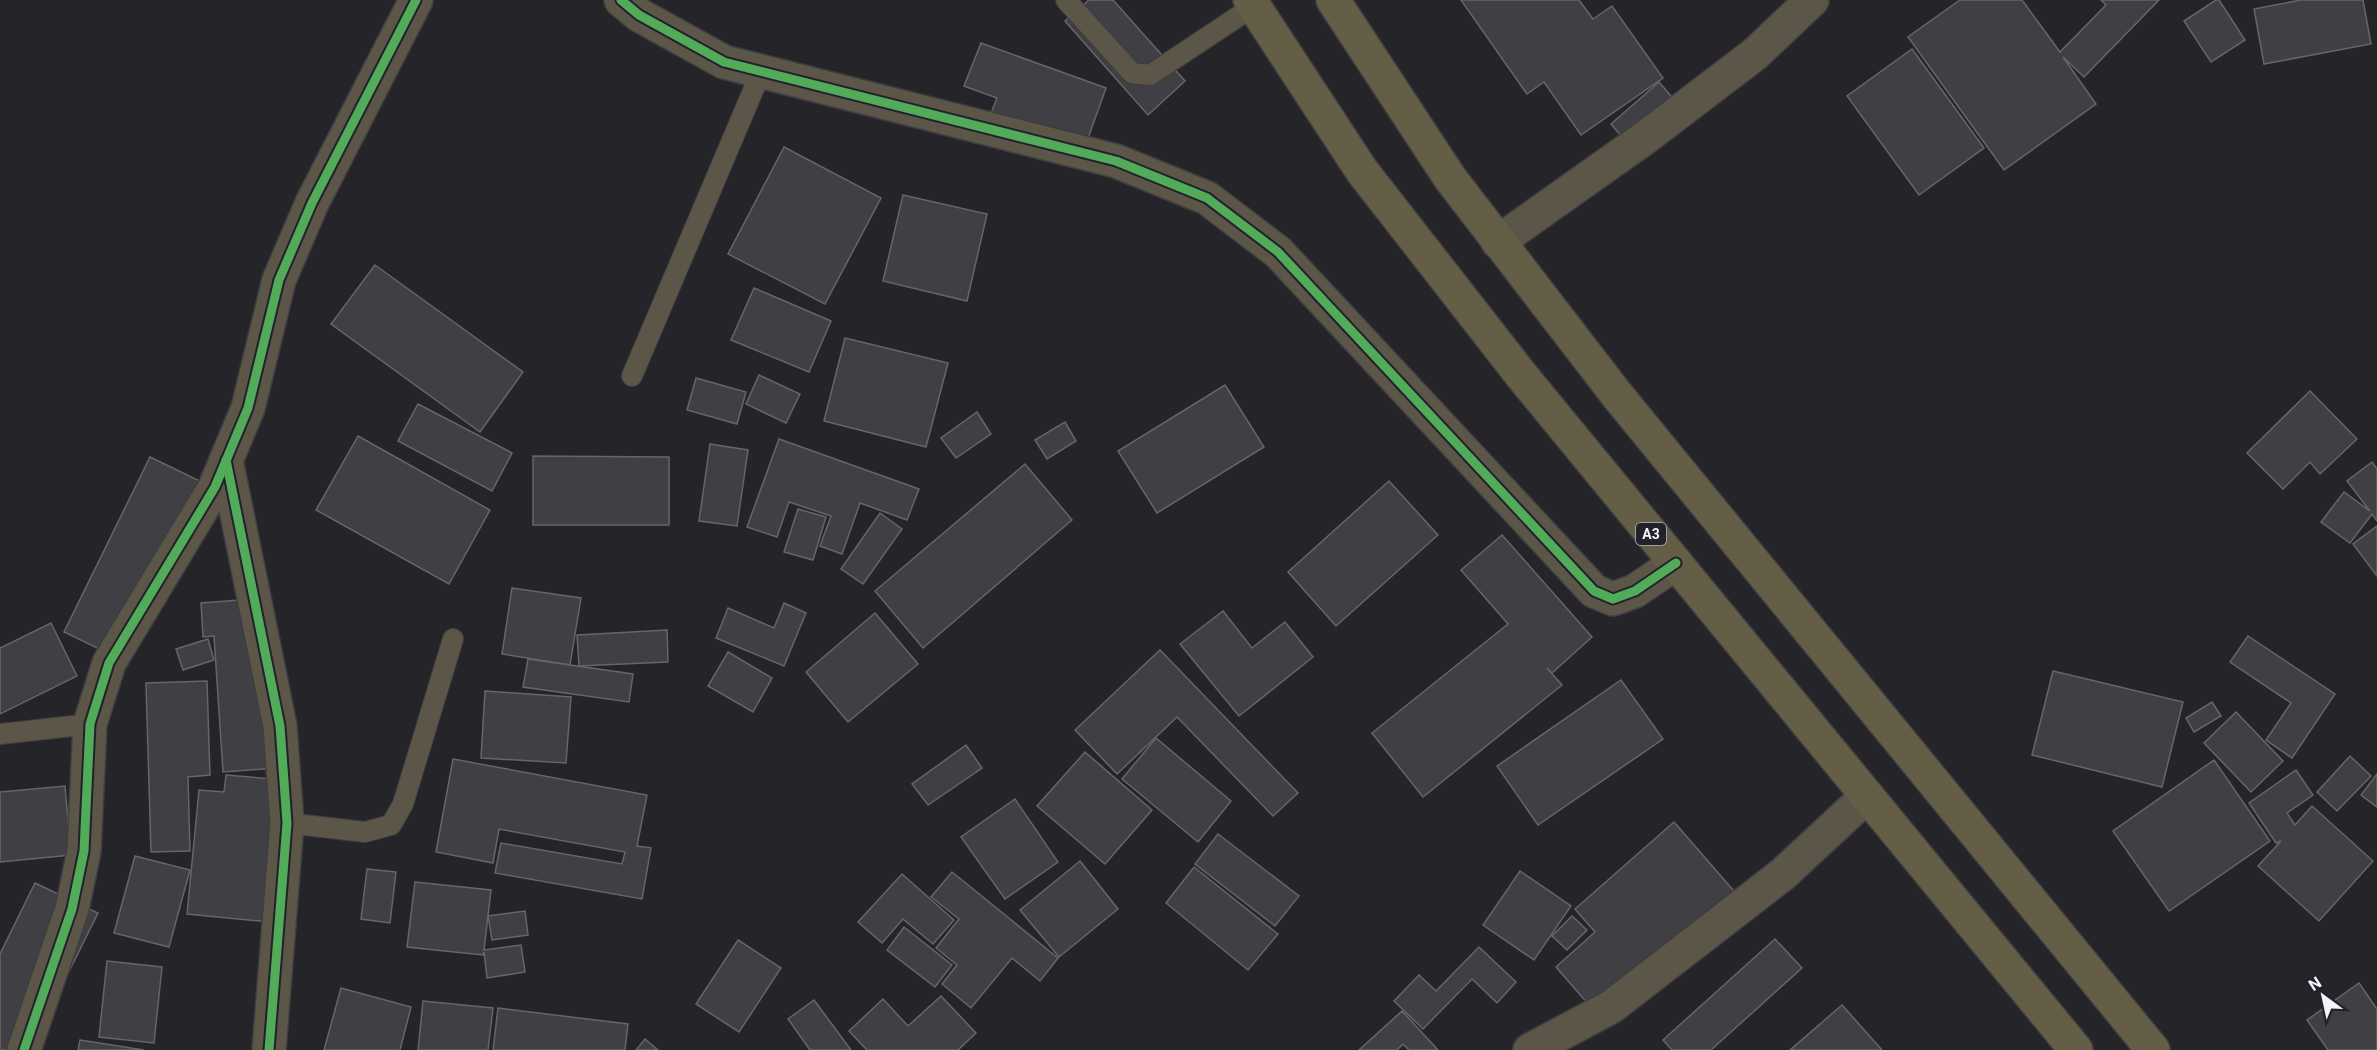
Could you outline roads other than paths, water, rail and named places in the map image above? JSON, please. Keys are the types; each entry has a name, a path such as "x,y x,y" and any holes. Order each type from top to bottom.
{"highway":[{"path":"1334,0 1450,178 1624,404 2153,1050"},
{"name":"A3","path":"1252,3 1362,171 1521,376 2076,1050"}],"street":[{"path":"24,1050 72,909 84,851 90,724 109,663 215,487 248,408 284,269 312,203 416,0"},
{"path":"621,0 639,15 724,62 1116,161 1207,198 1278,252 1594,591 1613,599 1635,591 1676,563"},
{"path":"1498,242 1646,137 1755,54 1812,0"},
{"path":"226,460 280,726 287,823 269,1050"},
{"path":"1530,1050 1611,1007 1783,874 1867,796"}],"lane":[{"path":"1066,0 1132,73 1150,75 1252,3"},
{"path":"632,376 761,72"},
{"path":"287,823 365,832 391,825 403,804 453,639"},
{"path":"0,734 90,724"}]}
